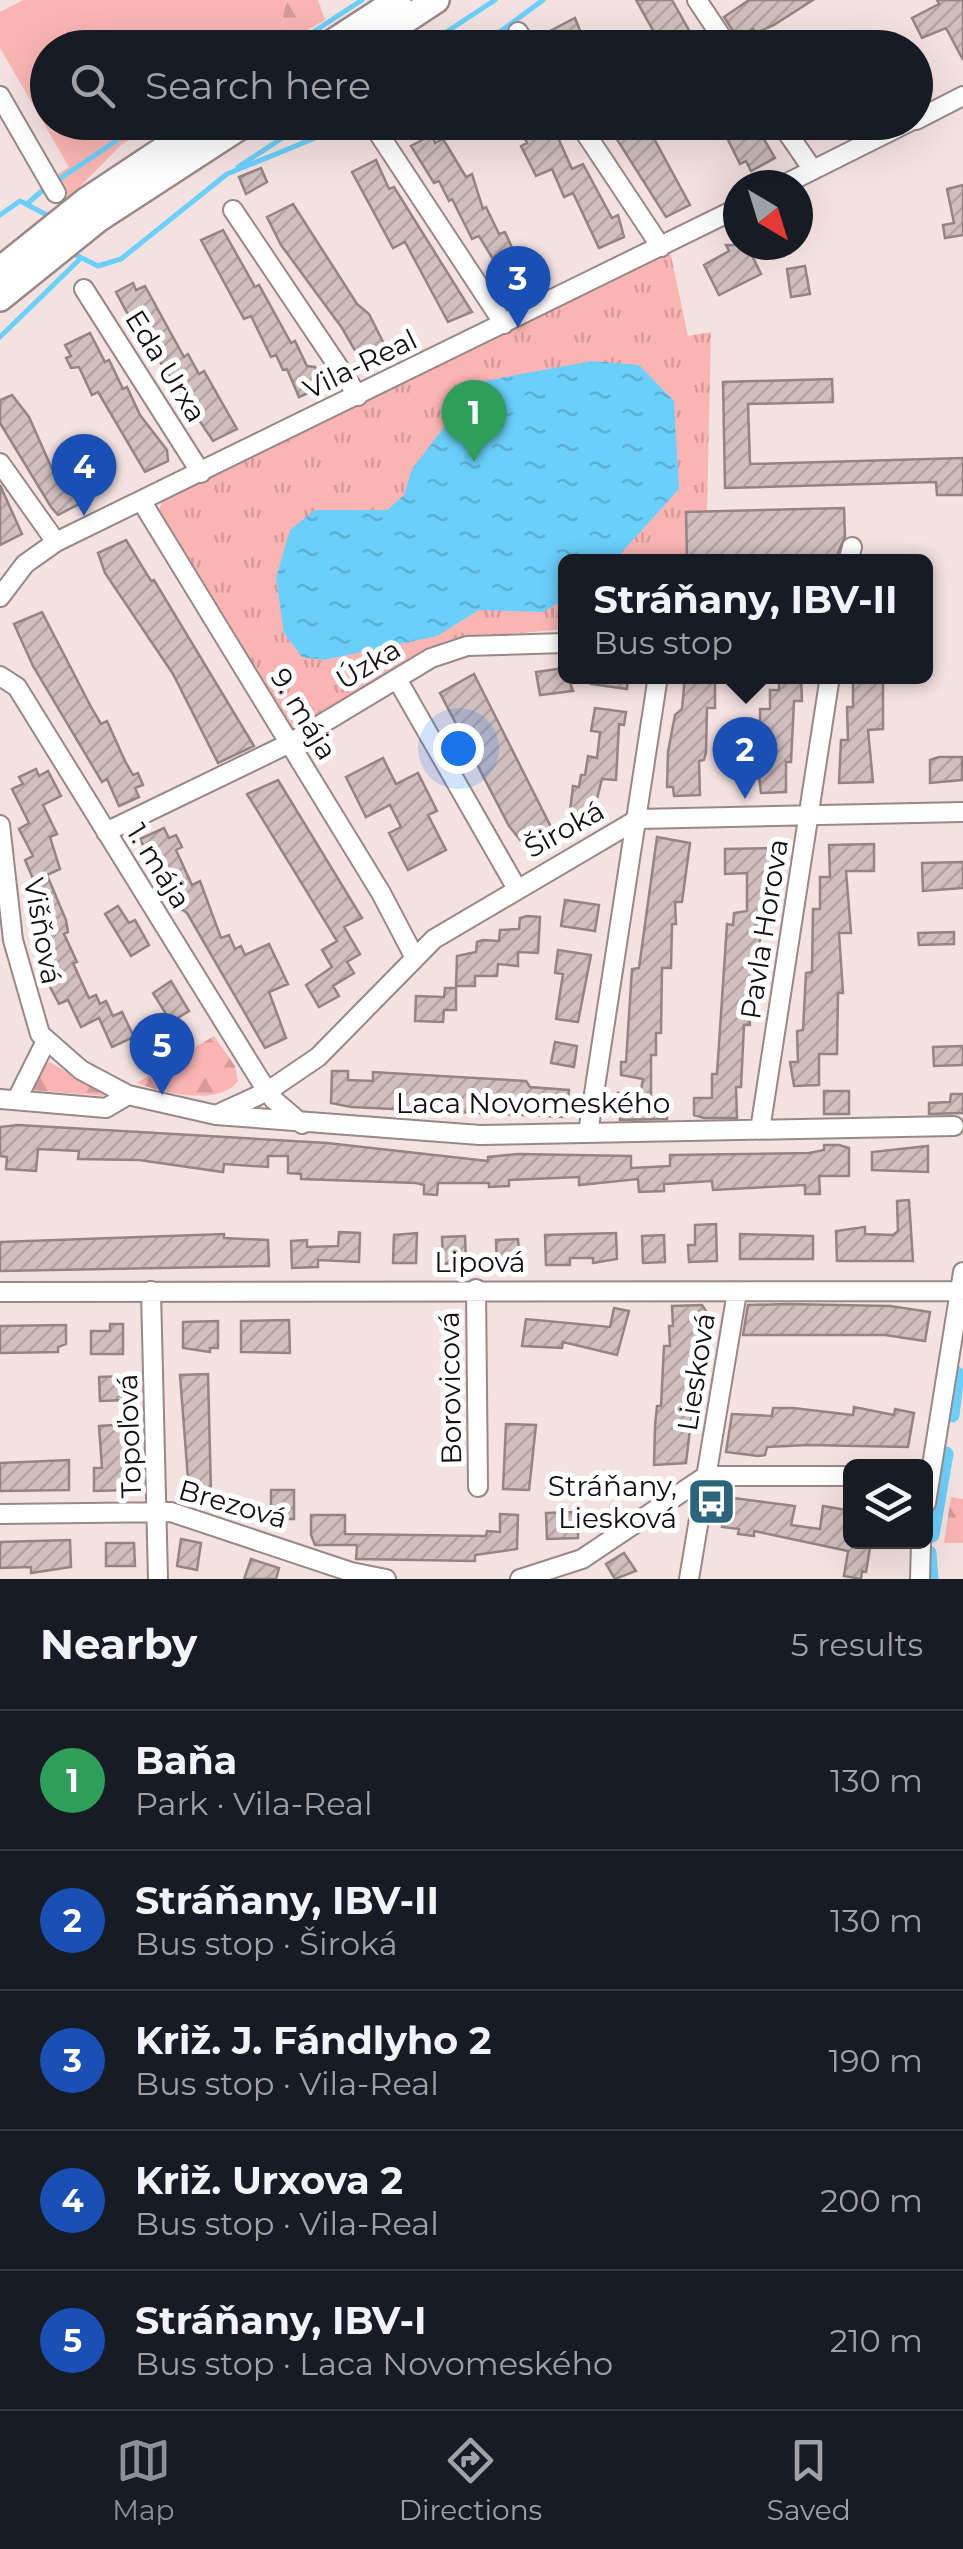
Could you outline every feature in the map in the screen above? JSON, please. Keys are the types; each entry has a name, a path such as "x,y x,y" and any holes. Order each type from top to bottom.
{"main road":[{"path":"352,30 398,0"},
{"path":"390,30 436,0"},
{"path":"0,270 86,202 177,140"},
{"path":"0,298 98,219 219,140"}],"street":[{"path":"703,2 719,30"},
{"path":"0,96 56,192"},
{"path":"933,111 963,96"},
{"path":"383,140 504,324"},
{"path":"590,140 661,247"},
{"path":"792,140 812,170 873,140"},
{"path":"234,210 358,396"},
{"name":"Vila-Real","path":"0,597 13,577 56,542 723,216"},
{"name":"Eda Urxa","path":"84,289 201,473"},
{"path":"0,463 56,542"},
{"name":"9. mája","path":"142,502 382,893 414,956"},
{"name":"Úzka","path":"106,832 290,743 431,658 468,646 558,644"},
{"name":"1. mája","path":"0,676 17,687 268,1091 302,1124"},
{"path":"397,679 516,888"},
{"path":"588,1133 657,684"},
{"name":"Pavla Horova","path":"760,1130 829,684"},
{"name":"Široká","path":"216,1115 268,1091 318,1058 351,1028 414,956 461,920 638,820 963,812"},
{"name":"Višňová","path":"0,825 12,940 26,996 45,1043"},
{"path":"8,1099 45,1043 81,1070 128,1094"},
{"name":"Laca Novomeského","path":"8,1099 106,1108 128,1094 216,1115 480,1136 954,1126"},
{"path":"933,1460 962,1281"},
{"name":"Lipová","path":"0,1292 737,1292 962,1281"},
{"name":"Borovicová","path":"476,1289 478,1487"},
{"name":"Topoľová","path":"151,1292 158,1579"},
{"name":"Liesková","path":"689,1579 737,1292"},
{"path":"520,1579 582,1559 706,1476 843,1476"},
{"name":"Brezová","path":"0,1514 159,1511 226,1528 352,1572 386,1579"},
{"path":"920,1579 921,1549"}],"green space":[{"path":"23,0 286,0 281,30 30,30 30,100 0,48 0,12"},
{"path":"286,0 318,0 325,20 308,30 281,30"},
{"path":"53,140 129,140 68,199 55,176 69,167"},
{"path":"670,251 688,336 711,332 707,512 686,512 687,554 558,554 558,630 448,640 405,661 297,729 288,724 158,515 162,501"},
{"path":"214,1036 235,1066 238,1081 229,1089 190,1096 137,1083"},
{"path":"50,1062 106,1096 30,1090 44,1064"},
{"path":"951,1497 963,1499 963,1543 944,1543"}],"water":[{"path":"592,361 639,365 674,401 679,489 620,554 558,554 558,603 543,612 479,610 437,636 324,660 302,657 284,633 276,578 290,530 315,510 387,510 404,495 412,469 479,382"}],"building":[{"path":"636,0 672,0 689,30 653,30"},
{"path":"749,0 813,0 763,30 732,30 724,17"},
{"path":"937,0 963,0 963,60 946,28 933,33 933,30 918,30 912,18 939,4"},
{"path":"575,18 580,30 552,30"},
{"path":"422,140 444,140 466,177 472,174 483,209 486,207 499,234 505,232 514,252 520,249 537,281 513,292 479,236 472,239 452,199 449,201 439,181 434,183 411,146"},
{"path":"526,140 559,140 572,169 583,164 612,218 618,215 624,237 599,248 573,193 564,197 552,169 536,176 521,146"},
{"path":"617,140 655,140 690,205 666,217"},
{"path":"728,140 764,140 775,158 753,170 746,161 740,164"},
{"path":"376,160 389,189 394,187 472,312 448,322 405,242 393,248 352,172"},
{"path":"261,168 267,182 246,194 239,177"},
{"path":"963,185 963,235 945,238 943,225 954,223 947,189"},
{"path":"293,204 357,304 369,314 389,354 364,366 342,328 281,245 267,217"},
{"path":"223,230 291,343 295,341 307,366 315,367 324,386 299,397 287,369 283,370 276,355 271,357 251,316 244,319 201,240"},
{"path":"723,254 723,260 754,260 761,274 719,295 704,265"},
{"path":"805,266 810,294 791,297 787,269"},
{"path":"133,283 136,290 145,286 184,357 188,354 199,374 204,371 237,429 213,441 116,292"},
{"path":"90,333 105,362 109,360 123,389 127,387 140,415 167,450 168,461 145,472 98,392 92,395 79,367 71,368 66,358 71,356 65,345"},
{"path":"832,379 833,402 748,404 750,464 963,458 963,495 937,495 936,482 725,488 723,382"},
{"path":"12,395 29,417 53,471 64,465 85,501 58,515 51,507 0,423 0,400"},
{"path":"0,485 22,534 0,545"},
{"path":"844,508 845,537 837,554 687,554 686,512"},
{"path":"126,540 254,746 218,763 173,674 105,573 98,553"},
{"path":"42,612 101,724 107,721 133,775 138,773 143,785 135,788 139,797 119,806 107,779 102,782 33,666 14,624"},
{"path":"558,669 558,684 571,684 573,691 540,695 536,672"},
{"path":"474,674 552,829 552,837 528,850 509,826 440,693"},
{"path":"591,684 627,684 627,689"},
{"path":"684,684 715,684 715,708 707,708 706,752 704,760 699,761 700,795 674,796 673,787 667,787 675,715 682,709"},
{"path":"779,684 801,684 802,701 794,701 786,792 761,793 755,742 760,742 760,709 770,709 770,690 779,690"},
{"path":"853,684 883,684 883,729 868,730 873,782 839,783 841,740 848,740 847,707 853,707"},
{"path":"595,708 626,712 624,725 619,724 616,780 602,779 593,814 570,811 573,786 579,787 581,775 585,775 588,756 597,758 600,732 591,731"},
{"path":"962,757 962,780 930,783 930,760"},
{"path":"383,758 396,784 418,773 437,811 428,815 446,850 408,870 389,833 401,827 390,805 366,817 346,777"},
{"path":"36,769 39,776 48,771 61,796 43,805 57,834 50,837 60,869 47,875 66,920 68,932 64,934 77,962 73,963 89,998 96,995 100,1004 106,1001 113,1016 122,1012 134,1037 112,1047 99,1018 81,1027 68,1000 59,1004 49,985 55,982 42,953 47,951 35,923 41,920 29,892 37,888 25,860 33,856 19,829 29,823 12,789 23,784 19,777"},
{"path":"278,780 362,918 344,927 360,954 347,962 354,973 333,986 339,996 319,1007 306,985 332,967 322,950 337,941 247,794"},
{"path":"164,828 169,838 176,835 182,847 176,850 192,885 200,881 221,938 229,935 235,949 241,946 245,955 269,944 288,984 269,992 286,1038 265,1048 187,913 178,907 170,887 166,888 140,839"},
{"path":"657,837 690,843 682,902 675,902 671,968 662,968 661,1033 656,1033 656,1055 651,1055 651,1106 667,1106 667,1119 620,1120 618,1093 640,1095 643,1079 621,1075 621,1062 626,1062 632,969 639,968"},
{"path":"874,844 874,871 846,871 851,933 839,933 843,993 838,993 837,1054 819,1054 819,1085 794,1086 790,1062 798,1062 797,1031 803,1030 806,973 812,972 813,909 820,909 820,877 830,877 829,845"},
{"path":"773,848 770,904 766,904 765,934 761,934 757,956 753,1011 749,1011 750,1025 744,1025 741,1087 736,1087 737,1118 704,1118 694,1115 694,1098 712,1098 712,1074 717,1074 727,924 733,925 734,913 747,911 747,873 725,874 725,849"},
{"path":"963,862 963,888 923,891 922,863"},
{"path":"565,900 599,905 595,931 561,926"},
{"path":"118,906 129,923 135,920 149,945 131,956 105,914"},
{"path":"540,917 538,953 518,952 518,966 498,964 497,976 475,976 475,986 456,986 457,956 476,952 477,942 499,941 500,930 519,929 520,918"},
{"path":"954,932 954,944 919,945 918,933"},
{"path":"558,950 591,955 578,1022 556,1019 563,974 555,973"},
{"path":"171,981 189,1011 171,1022 153,993"},
{"path":"445,988 456,988 456,1010 444,1010 443,1022 415,1021 416,996 444,997"},
{"path":"169,1032 179,1054 158,1063 143,1044"},
{"path":"555,1042 577,1046 574,1067 551,1063"},
{"path":"963,1046 963,1065 934,1066 933,1047"},
{"path":"332,1071 348,1071 348,1080 373,1081 373,1072 526,1081 530,1087 569,1090 566,1117 351,1107 331,1103"},
{"path":"824,1091 849,1091 849,1114 824,1114"},
{"path":"951,1094 963,1094 963,1113 929,1114 929,1103 950,1102"},
{"path":"0,1127 327,1143 488,1161 488,1157 518,1154 631,1156 631,1168 670,1166 670,1155 809,1153 824,1150 824,1145 839,1145 849,1148 849,1176 819,1176 820,1194 805,1194 805,1185 713,1190 712,1181 664,1184 664,1191 639,1192 638,1179 579,1185 579,1177 509,1180 509,1186 489,1187 489,1183 438,1183 437,1195 424,1194 424,1185 416,1183 301,1179 301,1174 288,1173 288,1156 268,1156 268,1167 224,1164 223,1172 139,1160 78,1159 79,1151 38,1149 36,1171 6,1169 7,1157 0,1156"},
{"path":"928,1146 928,1172 872,1170 872,1152"},
{"path":"909,1200 913,1261 837,1261 836,1231 865,1227 865,1234 893,1235 898,1231 897,1201"},
{"path":"716,1224 717,1261 689,1262 688,1245 695,1245 695,1225"},
{"path":"339,1232 360,1233 359,1262 318,1260 318,1267 292,1268 291,1241 307,1240 307,1247 338,1246"},
{"path":"417,1233 416,1263 393,1263 394,1235"},
{"path":"616,1233 617,1259 593,1263 593,1258 570,1258 570,1265 546,1265 545,1235"},
{"path":"224,1234 224,1238 268,1240 269,1266 0,1271 0,1242"},
{"path":"740,1234 813,1236 813,1259 740,1259"},
{"path":"664,1235 665,1262 643,1263 642,1236"},
{"path":"465,1236 466,1261 443,1264 442,1237"},
{"path":"518,1239 520,1264 497,1265 496,1240"},
{"path":"702,1305 706,1311 704,1345 700,1345 686,1463 654,1465 657,1406 661,1406 664,1346 670,1346 669,1326 673,1326 672,1306"},
{"path":"748,1305 890,1306 930,1312 925,1341 885,1335 743,1335"},
{"path":"614,1308 629,1311 617,1355 563,1342 562,1348 522,1346 526,1319 610,1327"},
{"path":"289,1320 290,1353 241,1352 241,1321"},
{"path":"218,1321 218,1348 210,1348 210,1352 183,1348 183,1322"},
{"path":"110,1324 123,1324 123,1354 91,1354 91,1331 110,1331"},
{"path":"66,1325 66,1344 58,1347 58,1352 0,1353 0,1326"},
{"path":"208,1374 211,1492 189,1492 180,1375"},
{"path":"126,1376 127,1400 100,1401 99,1377"},
{"path":"854,1407 894,1415 895,1409 914,1413 908,1447 767,1447 765,1455 758,1456 726,1452 732,1414 772,1416 773,1408 793,1408 853,1415"},
{"path":"129,1424 130,1438 124,1439 130,1490 94,1491 94,1468 102,1468 99,1426"},
{"path":"506,1424 536,1425 529,1490 503,1489"},
{"path":"69,1460 69,1490 0,1491 0,1463"},
{"path":"271,1490 294,1490 294,1519 271,1519"},
{"path":"726,1497 795,1506 791,1525 820,1529 823,1506 843,1509 843,1549 870,1549 866,1572 862,1571 861,1579 844,1576 848,1551 754,1531 754,1536 738,1534 739,1529 722,1527"},
{"path":"578,1512 578,1538 547,1539 546,1513"},
{"path":"500,1514 518,1515 517,1549 475,1555 475,1561 356,1559 357,1545 315,1545 311,1535 311,1515 345,1515 345,1534 486,1536 487,1531 500,1532"},
{"path":"181,1539 201,1543 197,1570 177,1566"},
{"path":"70,1540 71,1567 31,1573 31,1567 0,1568 0,1542"},
{"path":"106,1543 134,1543 135,1566 106,1566"},
{"path":"624,1553 636,1571 615,1579 606,1564"},
{"path":"251,1559 279,1568 276,1579 244,1579"}],"waterway":[{"path":"316,30 362,0"},
{"path":"449,30 495,0"},
{"path":"502,30 543,0"},
{"path":"58,180 117,140"},
{"path":"238,167 279,140"},
{"path":"76,255 98,266 121,259 227,174 310,140"},
{"path":"28,203 43,190"},
{"path":"0,215 20,201 45,214"},
{"path":"0,337 80,259"},
{"path":"952,1415 957,1374"},
{"path":"933,1529 946,1454"},
{"path":"929,1553 931,1579"}],"place":[{"name":"Križ. J. Fándlyho 2","path":"518,328"},
{"name":"Baňa","path":"474,462"},
{"name":"Križ. Urxova 2","path":"84,516"},
{"name":"Stráňany, IBV-II","path":"745,799"},
{"name":"Stráňany, IBV-I","path":"162,1095"},
{"name":"Stráňany, Liesková","path":"712,1502"}]}
